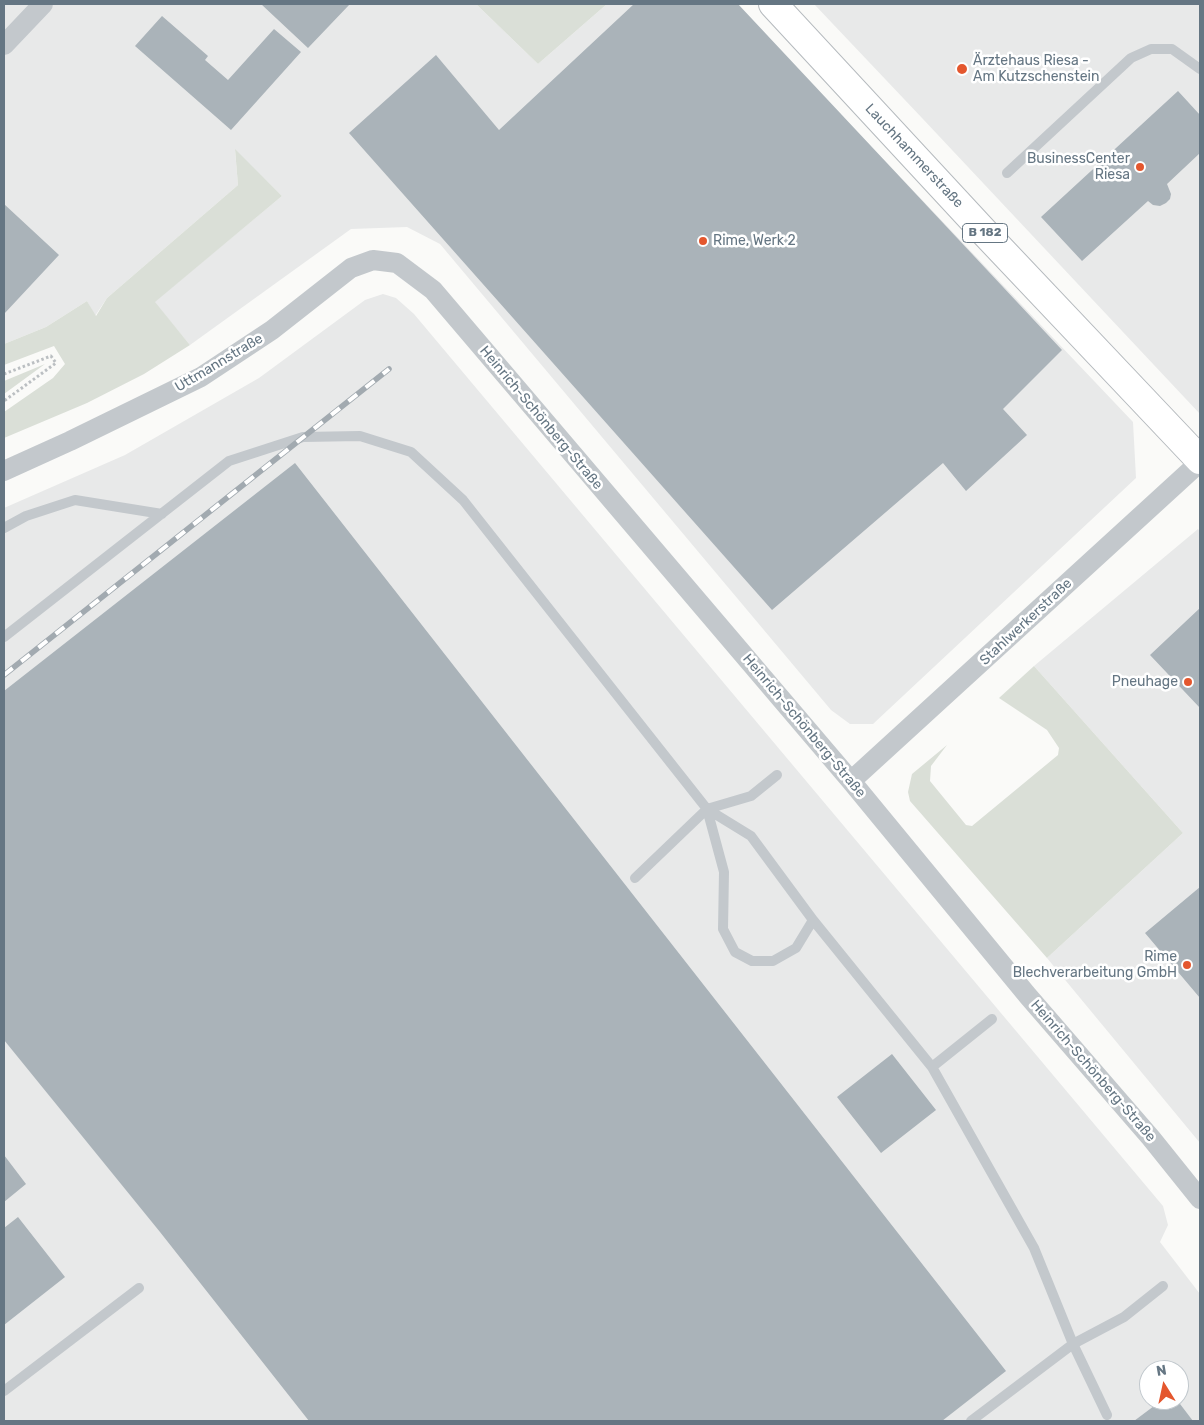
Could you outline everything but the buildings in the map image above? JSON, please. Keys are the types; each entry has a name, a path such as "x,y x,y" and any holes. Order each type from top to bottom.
{"main road":[{"name":"Lauchhammerstraße","path":"773,4 1200,461"}],"street":[{"path":"4,44 43,4"},
{"name":"Uttmannstraße","path":"4,470 70,441 201,377 272,330 351,268 373,260 397,263"},
{"name":"Heinrich-Schönberg-Straße","path":"397,263 433,290 851,781 1028,996 1151,1138 1200,1199"},
{"name":"Stahlwerkerstraße","path":"851,781 1200,461"}],"lane":[{"path":"1007,173 1131,58 1151,49 1172,49 1200,69"},
{"path":"4,637 229,461 303,437 360,436 411,452 464,500 707,809 751,836 813,920 932,1067 1034,1248 1072,1344 1107,1415"},
{"path":"4,528 26,516 75,500 162,514"},
{"path":"635,878 707,809 750,796 777,775"},
{"path":"707,809 724,872 723,929 734,952 752,961 773,961 796,948 813,920"},
{"path":"932,1067 992,1019"},
{"path":"971,1421 1072,1344 1124,1317 1164,1286"},
{"path":"4,1390 140,1288"}],"path":[{"path":"4,374 51,356 56,363 4,401"}],"shaded area":[{"path":"4,4 476,4 538,64 607,4 736,4 1133,422 1136,478 873,724 850,724 831,710 440,244 407,227 351,229 190,345 154,302 282,196 235,150 238,185 107,298 95,316 87,301 46,327 4,344"},
{"path":"476,4 607,4 538,64"},
{"path":"814,4 1200,4 1200,414 922,118"},
{"path":"235,149 282,196 155,302 190,345 144,374 87,403 4,438 4,412 53,378 65,364 54,346 4,365 4,344 46,327 87,301 96,316 107,298 238,185"},
{"path":"383,294 396,298 414,314 1163,1206 1168,1225 1160,1242 1200,1294 1200,1421 4,1421 4,508 125,455 259,378 365,300"},
{"path":"45,364 4,394 4,381"},
{"path":"1198,529 1200,532 1200,1143 1047,958 1183,833 1034,666"},
{"path":"1034,666 1183,833 1047,958 910,801 908,792 912,774 947,745 931,766 930,781 966,825 972,826 1058,755 1059,748 1047,730 999,698"}],"railway":[{"path":"4,675 389,369"}],"place":[{"name":"Ärztehaus Riesa - Am Kutzschenstein","path":"962,69"},
{"name":"BusinessCenter Riesa","path":"1140,167"},
{"name":"Rime, Werk 2","path":"703,241"},
{"name":"Pneuhage","path":"1188,682"},
{"name":"Rime Blechverarbeitung GmbH","path":"1187,965"}]}
